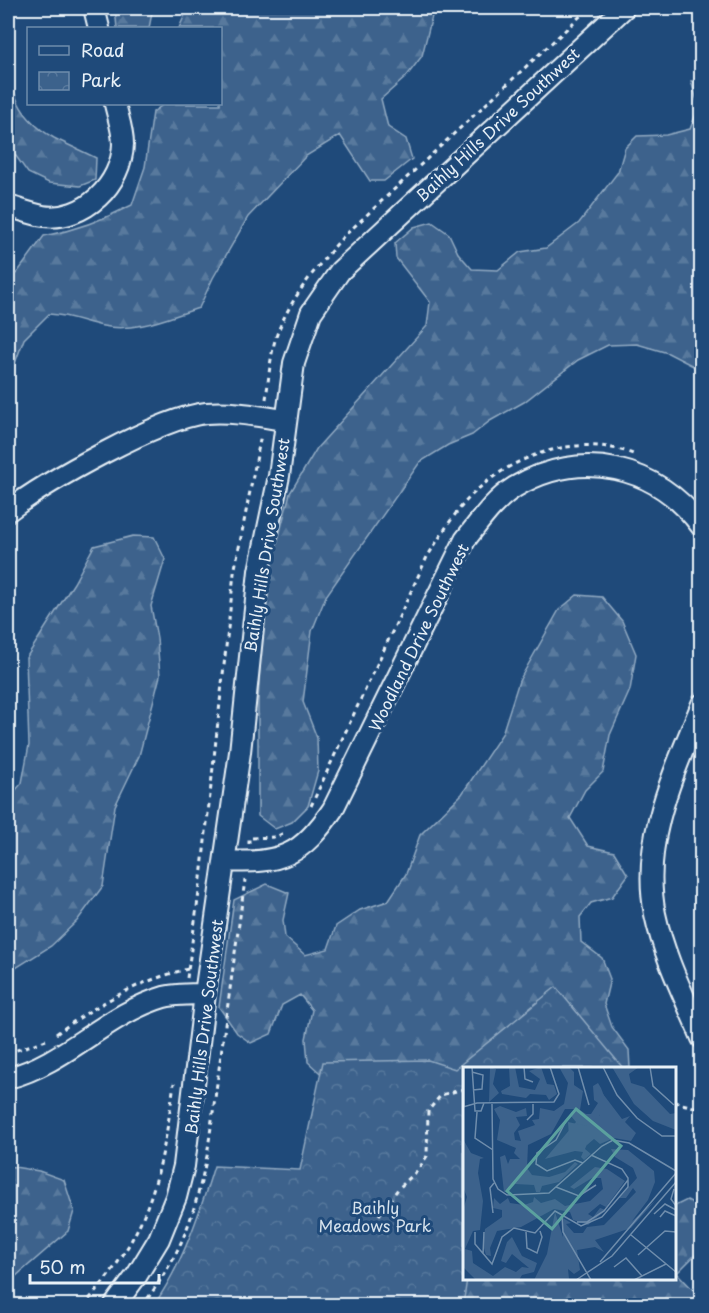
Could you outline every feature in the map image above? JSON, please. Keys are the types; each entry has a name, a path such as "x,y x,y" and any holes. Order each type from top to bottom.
{"street":[{"path":"94,8 99,27"},
{"name":"Baihly Hills Drive Southwest","path":"114,1305 137,1275 159,1239 176,1197 189,1138 205,994 226,861 259,571 279,476 284,420 294,363 311,313 340,271 624,8"},
{"path":"8,206 45,216 57,216 82,209 102,194 111,183 121,158 122,129 115,105"},
{"path":"8,511 31,493 172,423 204,414 237,412 284,420"},
{"name":"Woodland Drive Southwest","path":"226,861 259,863 277,860 309,842 320,829 333,808 465,540 491,506 514,488 542,474 570,468 598,466 626,470 649,479 671,494 702,527"},
{"path":"702,704 669,785 658,820 652,885 655,913 663,943 702,1038"},
{"path":"8,1078 57,1058 138,1007 175,995 205,994"}],"path":[{"path":"188,969 201,878 234,573 264,417"},
{"path":"83,1305 120,1261 150,1204 160,1173 174,1080"},
{"path":"379,1215 398,1189 418,1170 427,1156 428,1111 441,1095 463,1090"},
{"path":"676,1102 702,1109"}],"green space":[{"path":"115,8 153,8 149,27 117,27"},
{"path":"188,8 434,8 422,56 406,77 381,99 388,127 406,139 412,159 384,181 370,181 340,135 306,156 248,217 213,278 199,308 140,326 115,328 49,314 24,339 8,382 8,279 17,273 44,236 89,224 132,205 145,167 153,112 163,105 222,105 222,27 179,27"},
{"path":"8,21 10,73 18,102 26,115 38,127 54,138 96,158 95,180 80,186 49,183 28,173 8,145"},
{"path":"701,80 701,370 668,353 637,344 608,345 578,360 524,402 490,421 472,435 448,445 420,462 326,596 312,631 303,702 317,738 318,771 308,806 292,822 275,829 258,816 258,703 262,629 270,571 290,493 317,448 427,326 430,302 396,258 395,243 414,227 432,222 449,234 458,253 472,269 498,270 520,252 546,248 579,223 618,172 625,148 637,136 666,135 690,129 699,107 691,81"},
{"path":"133,536 154,537 165,559 151,606 157,638 160,676 139,756 115,806 103,886 77,921 51,946 8,973 8,799 22,783 29,745 26,658 74,583 94,546"},
{"path":"577,595 602,597 622,621 636,654 630,690 610,735 603,772 585,790 570,818 588,846 614,852 628,875 612,897 591,903 580,917 581,942 602,958 610,979 604,1004 612,1027 629,1050 630,1067 463,1067 329,1081 308,1062 306,1039 312,1010 300,995 282,1005 271,1034 251,1043 237,1033 219,1007 234,900 267,884 289,893 283,920 285,937 305,955 328,949 336,926 360,910 388,901 406,874 420,835 462,794 502,734 519,681 559,610"},
{"name":"Baihly Meadows Park","path":"556,987 622,1067 463,1067 463,1280 467,1280 463,1305 154,1305 182,1255 214,1166 300,1170 323,1062 428,1060 455,1069"},
{"path":"8,1166 39,1171 64,1180 74,1211 68,1231 8,1283"},
{"path":"687,1200 695,1204 701,1229 701,1249 677,1273 701,1298 701,1305 394,1306 463,1278 676,1280 676,1206"}]}
